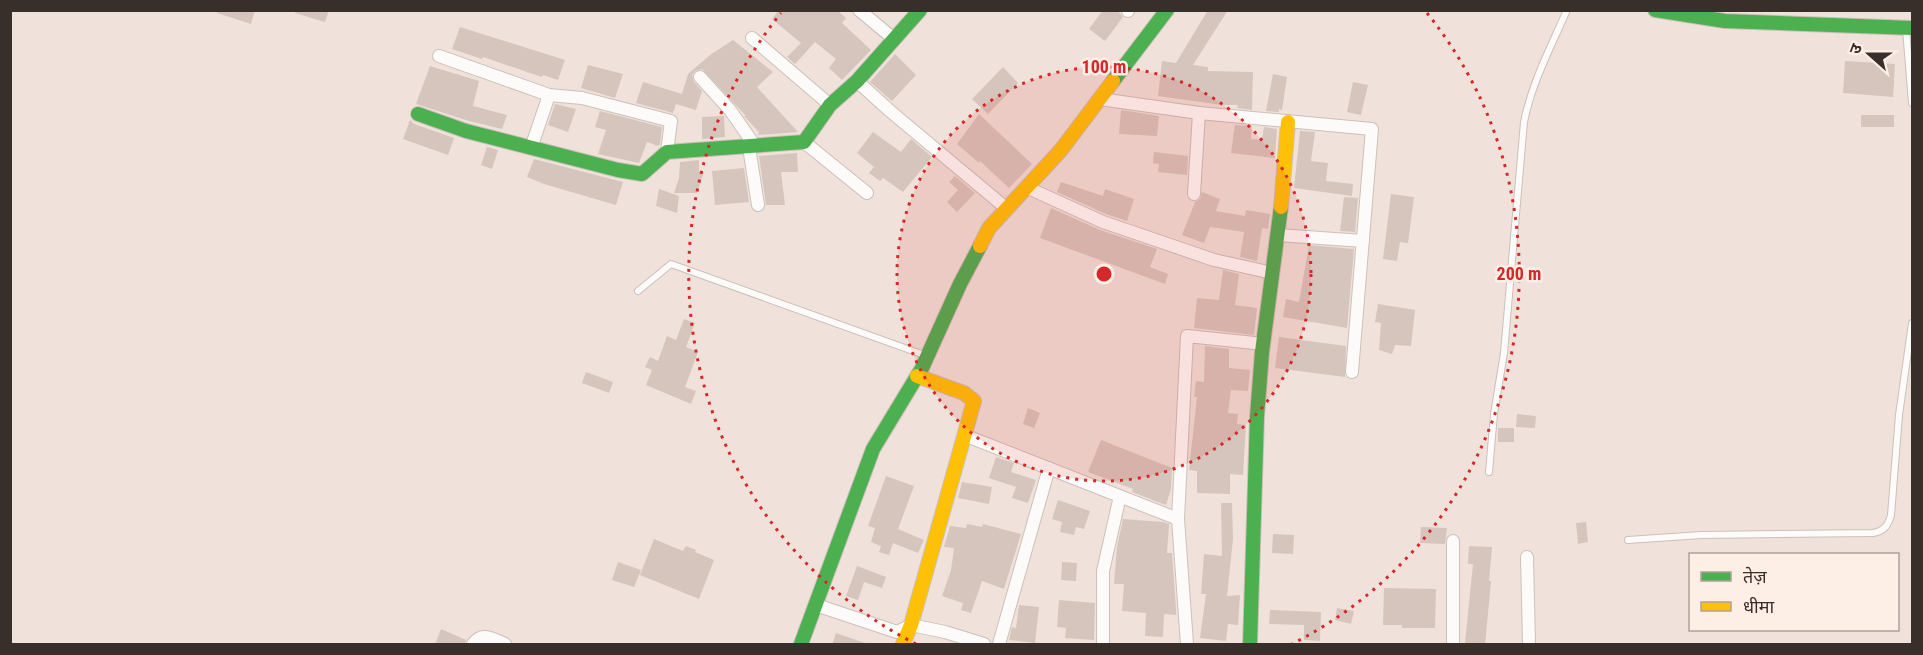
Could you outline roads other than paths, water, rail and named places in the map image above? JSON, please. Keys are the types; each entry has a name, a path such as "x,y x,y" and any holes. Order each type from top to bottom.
{"street":[{"path":"859,10 894,39"},
{"path":"804,142 830,105 857,81 920,10"},
{"path":"801,645 873,448 917,376 989,228 1061,150 1167,10"},
{"path":"1655,10 1725,21 1909,28"},
{"path":"752,38 830,105"},
{"path":"439,56 549,95 582,98 671,121 667,153"},
{"path":"700,76 730,110 752,147 758,205"},
{"path":"857,81 1006,208"},
{"path":"531,148 549,95"},
{"path":"1100,99 1199,113 1372,129 1352,372"},
{"path":"1194,194 1199,113"},
{"path":"418,114 466,131 618,171 642,174 667,153 804,142 867,193"},
{"path":"1250,645 1259,384 1282,205 1288,122"},
{"path":"1026,187 1103,222 1214,260 1272,273"},
{"path":"1278,235 1363,241"},
{"path":"1187,645 1178,519 1187,336 1264,344"},
{"path":"903,645 974,401 964,393 917,376"},
{"path":"964,435 1178,519"},
{"path":"999,645 1049,468"},
{"path":"1103,645 1103,571 1120,496"},
{"path":"1453,541 1453,645"},
{"path":"1527,557 1528,645"},
{"path":"816,605 897,632 910,625 945,632 984,645"},
{"path":"473,645 482,636 505,645"}],"lane":[{"path":"1489,472 1494,414 1504,352 1524,122 1528,101 1536,80 1567,10"},
{"path":"1909,28 1912,103"},
{"path":"638,291 671,264 927,356"},
{"path":"1628,540 1701,535 1873,533 1885,529 1892,515 1899,415 1912,323"}]}
